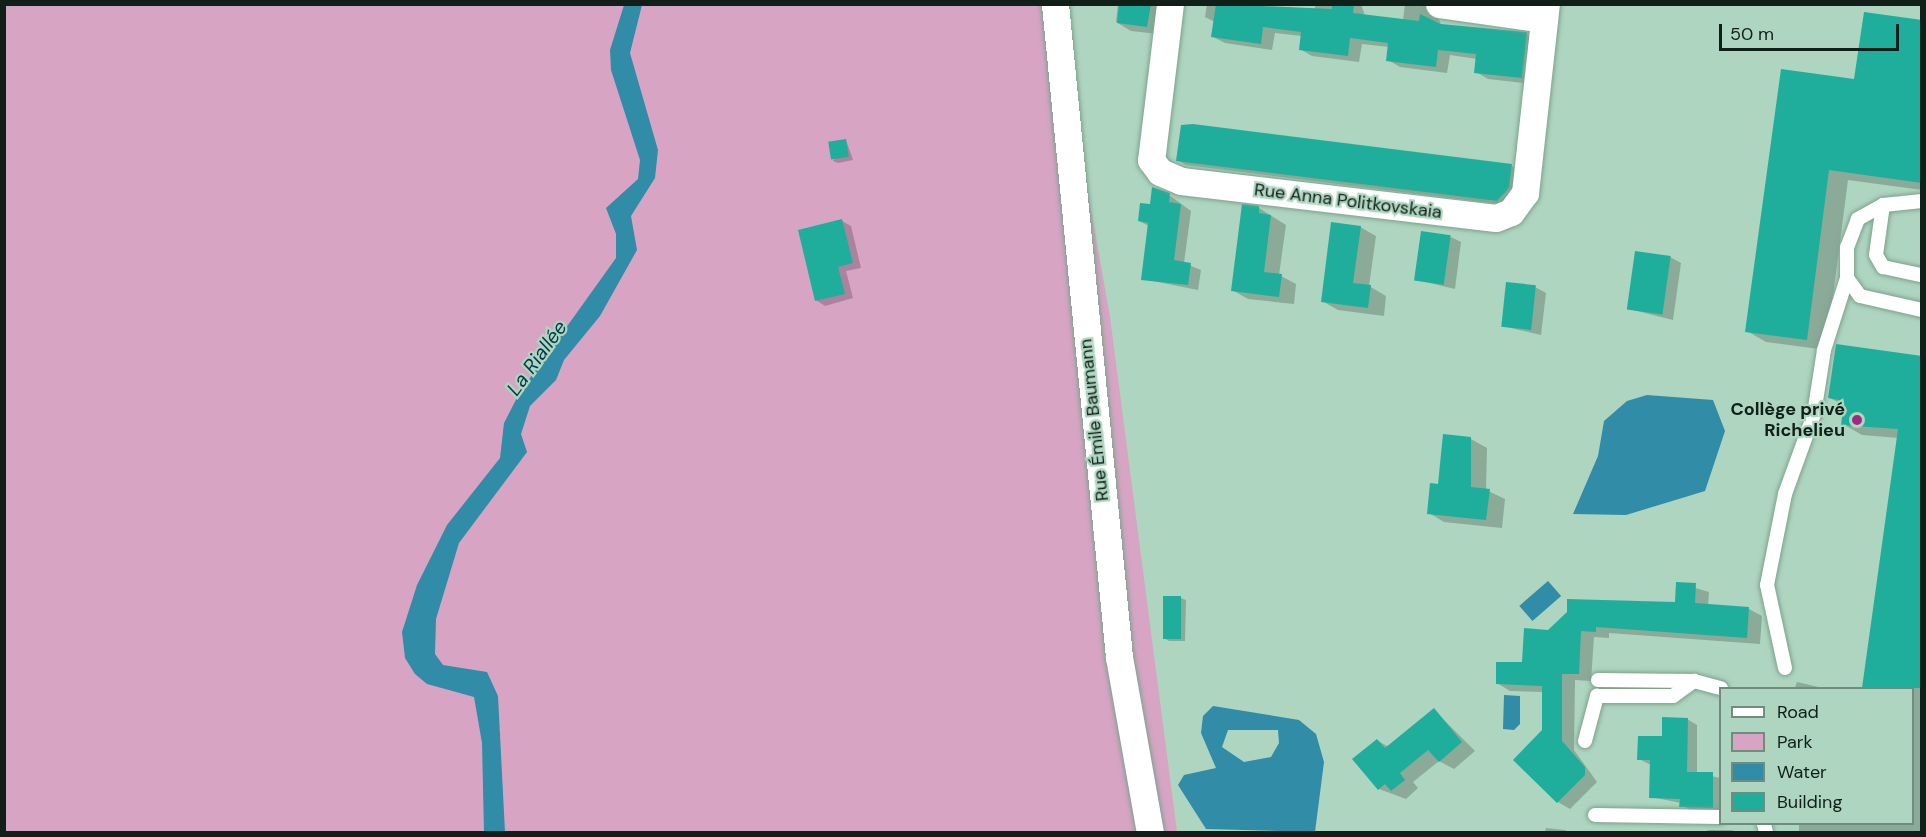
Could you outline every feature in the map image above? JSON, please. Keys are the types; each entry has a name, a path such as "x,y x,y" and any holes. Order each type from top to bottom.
{"street":[{"name":"Rue Émile Baumann","path":"1055,4 1119,657 1150,832"},
{"name":"Rue Anna Politkovskaia","path":"1170,4 1151,160 1160,172 1181,181 1496,218 1510,212 1525,193 1545,12 1439,4"}],"lane":[{"path":"1785,668 1767,585 1785,494 1814,414 1824,350 1847,278 1847,247 1858,219 1883,205 1922,201"},
{"path":"1883,205 1876,255 1883,267 1922,275"},
{"path":"1847,278 1860,296 1922,310"},
{"path":"1599,680 1694,681 1719,687"},
{"path":"1585,741 1597,696 1673,696 1694,681"},
{"path":"1595,815 1719,817"}],"green space":[{"path":"5,5 1055,5 1110,317 1177,832 5,832"}],"water":[{"name":"La Riallée","path":"624,5 642,5 630,53 658,150 655,178 631,216 637,250 600,316 564,360 556,380 530,406 521,434 527,452 459,543 436,619 435,654 443,665 487,672 498,696 505,832 484,832 482,743 474,697 427,684 415,674 405,658 402,632 417,585 447,525 500,458 504,423 520,392 616,258 616,234 606,208 638,179 640,160 611,70 610,50"},
{"path":"1647,395 1713,400 1725,431 1705,491 1626,515 1573,514 1598,456 1604,421 1627,401"},
{"path":"1548,581 1561,596 1532,621 1519,606"},
{"path":"1504,695 1520,696 1520,724 1514,730 1503,729"},
{"path":"1213,706 1299,720 1316,734 1324,762 1315,832 1206,829 1178,785 1184,775 1216,768 1201,733 1203,716","holes":["1228,730 1278,730 1279,743 1271,757 1244,762 1222,747"]}],"building":[{"path":"1119,4 1151,4 1147,27 1117,23"},
{"path":"1216,4 1332,9 1332,4 1354,4 1353,13 1419,21 1420,14 1441,24 1527,32 1522,78 1474,73 1476,54 1438,50 1436,67 1386,61 1388,43 1350,38 1348,56 1299,50 1301,32 1263,27 1261,44 1211,37"},
{"path":"1864,12 1922,20 1922,183 1829,170 1807,340 1745,332 1781,69 1854,79"},
{"path":"1193,124 1512,164 1509,188 1497,201 1176,161 1181,125"},
{"path":"846,139 849,157 831,160 828,142"},
{"path":"1152,187 1170,193 1169,202 1181,204 1174,260 1191,263 1188,285 1141,280 1148,223 1138,221 1140,203 1150,204"},
{"path":"1242,204 1259,206 1259,213 1271,215 1264,272 1282,274 1279,297 1231,291"},
{"path":"842,219 853,263 838,267 845,294 815,301 798,230"},
{"path":"1331,222 1361,226 1353,283 1371,285 1368,308 1321,302"},
{"path":"1421,231 1451,235 1444,285 1414,281"},
{"path":"1635,251 1671,256 1662,314 1627,309"},
{"path":"1506,282 1536,285 1531,330 1501,327"},
{"path":"1836,344 1922,356 1922,688 1862,687 1898,429 1841,425 1844,401 1828,398"},
{"path":"1443,434 1471,437 1471,487 1490,489 1486,520 1427,514 1430,483 1438,484"},
{"path":"1676,582 1696,583 1695,603 1749,607 1747,638 1596,627 1596,632 1581,631 1579,674 1562,674 1562,741 1585,767 1585,775 1557,803 1513,760 1542,730 1542,686 1496,684 1496,662 1522,662 1524,628 1548,630 1567,612 1567,599 1675,602"},
{"path":"1163,596 1181,596 1181,639 1163,639"},
{"path":"1434,708 1462,742 1439,762 1428,750 1400,773 1405,780 1391,791 1385,784 1378,790 1352,759 1377,739 1385,748"},
{"path":"1662,717 1688,718 1687,772 1713,772 1713,808 1679,807 1680,799 1649,798 1650,760 1637,760 1638,736 1662,736"}],"place":[{"name":"Collège privé Richelieu","path":"1857,420"}]}
